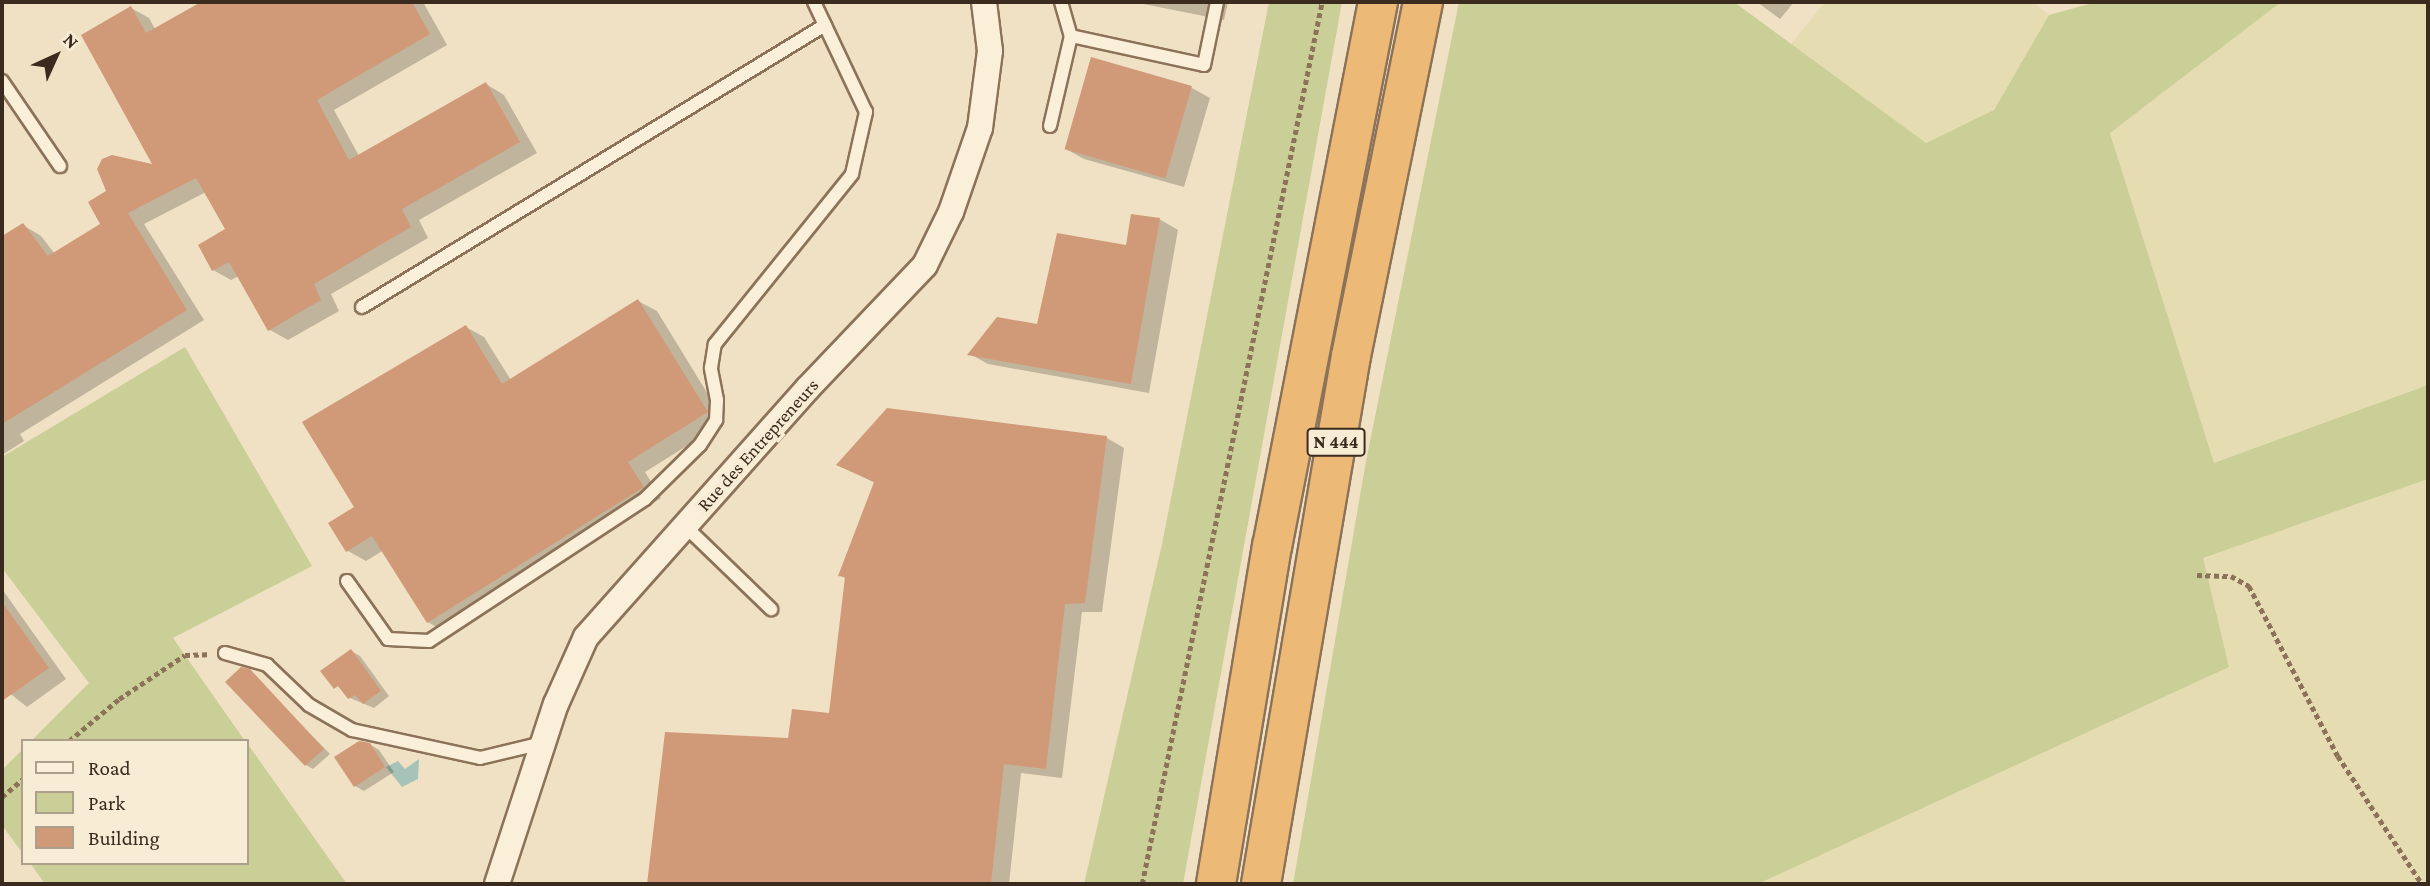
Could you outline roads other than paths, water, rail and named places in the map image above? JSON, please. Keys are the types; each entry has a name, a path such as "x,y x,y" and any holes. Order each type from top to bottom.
{"highway":[{"name":"N 444","path":"1216,884 1276,520 1378,2"},
{"name":"N 444","path":"1261,884 1351,356 1423,2"}],"street":[{"name":"Rue des Entrepreneurs","path":"496,884 543,743 586,637 925,265 951,212 980,128 990,51 984,2"}],"lane":[{"path":"347,581 388,639 429,642 645,499 700,445 716,420 718,400 711,368 715,344 852,174 866,112 814,2"},
{"path":"1050,126 1071,36 1061,2"},
{"path":"1071,36 1205,65 1217,2"},
{"path":"362,307 825,25"},
{"path":"2,81 60,166"},
{"path":"685,526 771,609"},
{"path":"225,653 267,665 309,705 352,730 480,758 510,755 543,743"}],"water":[{"path":"419,759 418,779 402,787 386,767 398,761 405,769"}]}
